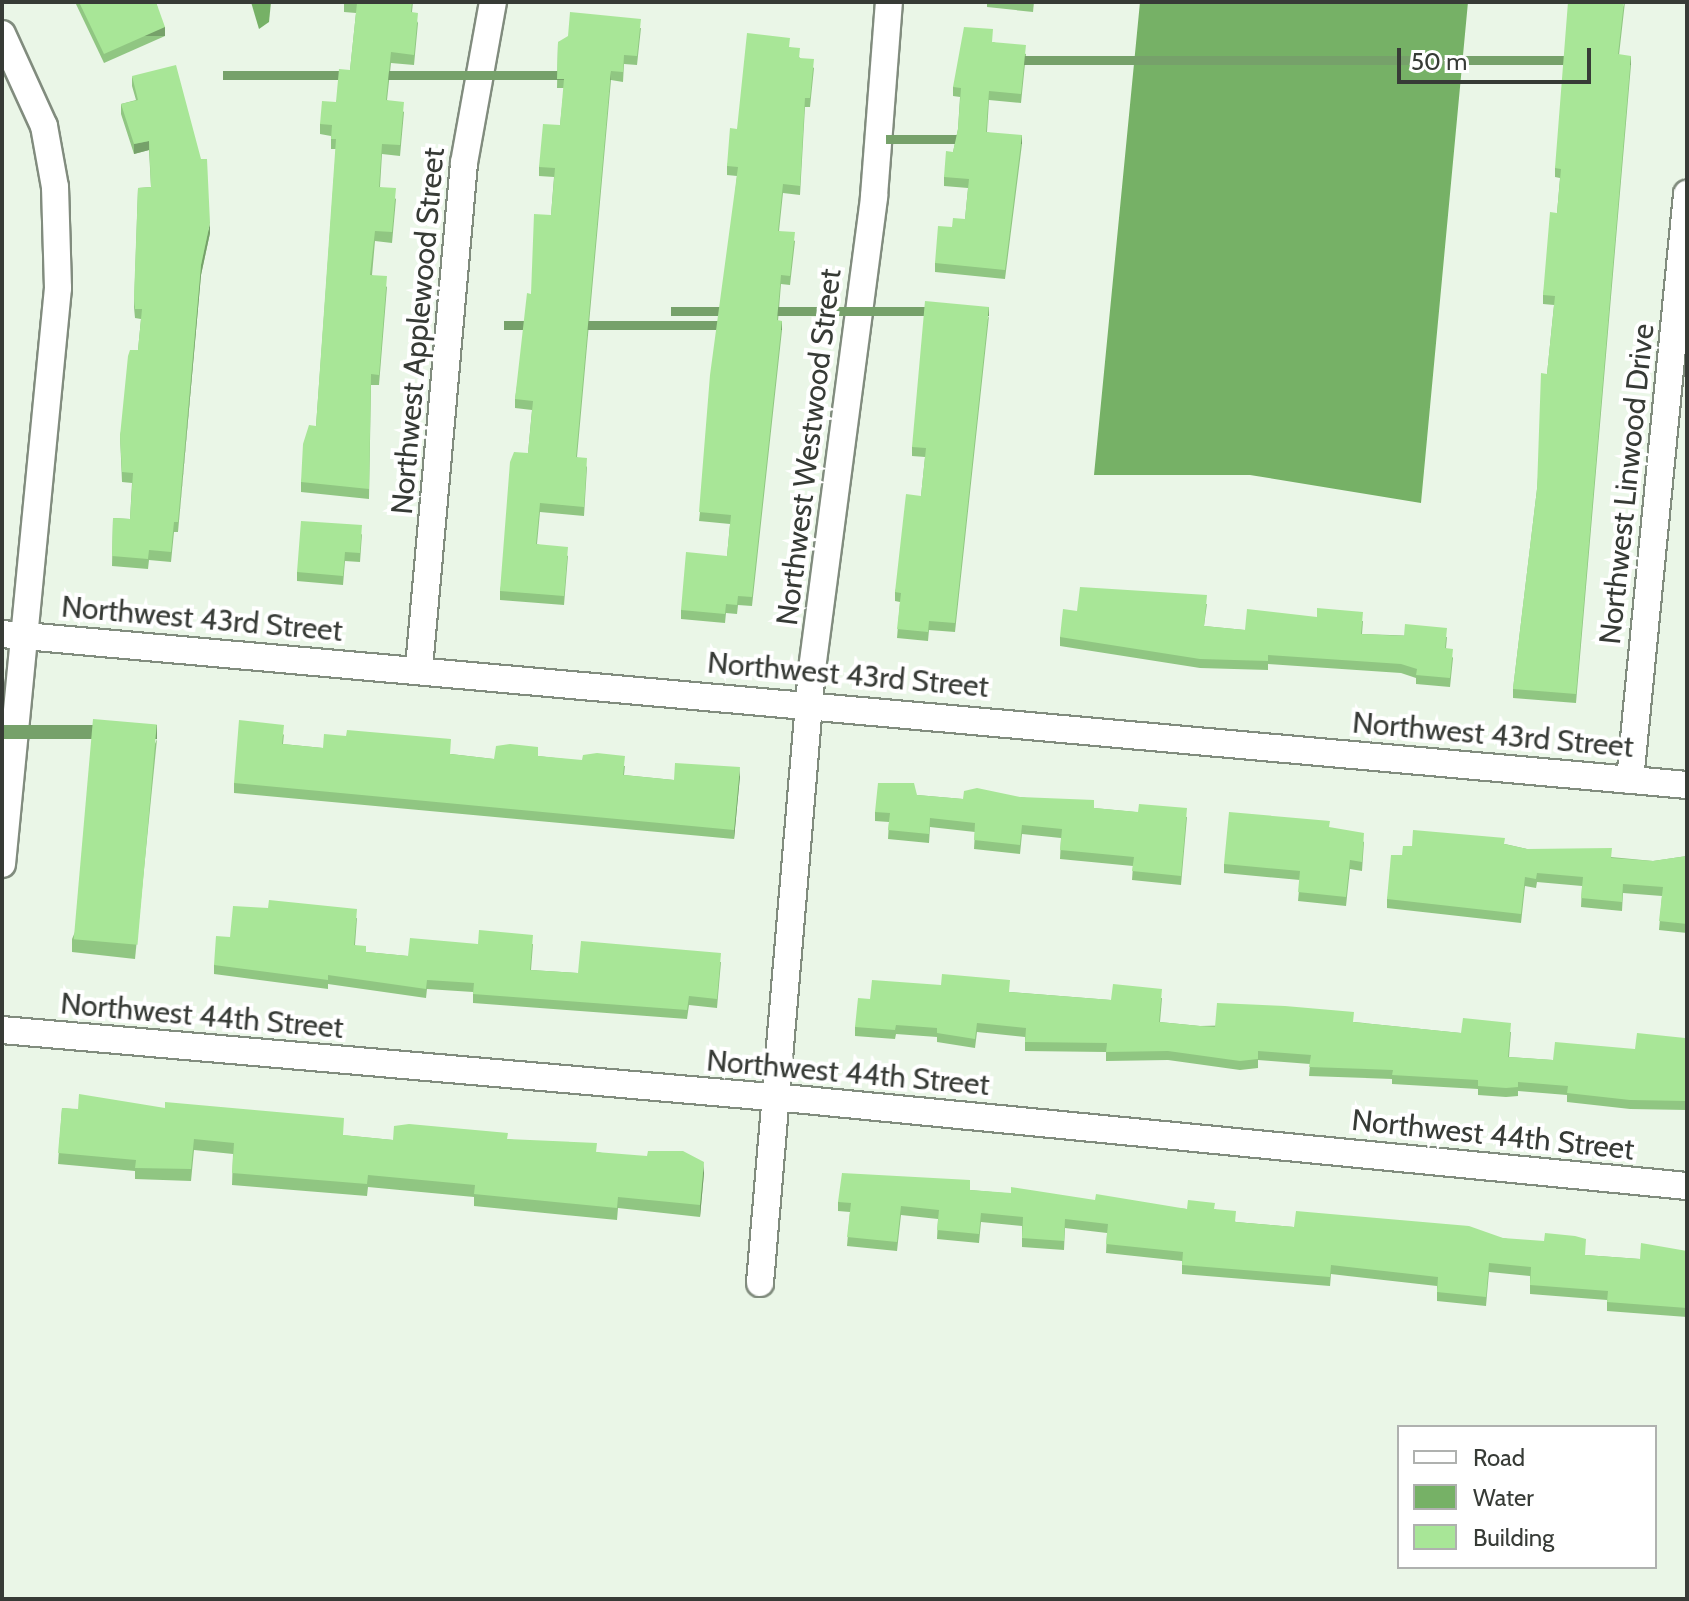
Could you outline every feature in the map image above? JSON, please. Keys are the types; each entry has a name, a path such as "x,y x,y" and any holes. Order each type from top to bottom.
{"street":[{"name":"Northwest Applewood Street","path":"419,668 464,163 493,2"},
{"name":"Northwest Westwood Street","path":"760,1283 810,704 831,501 874,196 889,2"},
{"path":"2,34 44,126 55,187 58,288 12,635 2,864"},
{"name":"Northwest Linwood Drive","path":"1630,780 1687,194"},
{"name":"Northwest 43rd Street","path":"12,635 419,668 1687,785"},
{"name":"Northwest 44th Street","path":"2,1030 774,1097 1687,1186"}],"water":[{"path":"251,2 271,2 269,22 259,29"},
{"path":"1140,2 1468,2 1421,503 1250,475 1094,475"}],"building":[{"path":"79,2 156,2 165,27 104,54"},
{"path":"352,2 412,2 411,12 418,13 414,55 391,52 386,100 404,102 400,145 382,144 379,187 396,188 392,232 375,231 370,275 387,276 379,375 371,374 369,489 301,482 303,444 309,425 316,426 336,139 331,139 332,125 320,124 322,101 336,102 339,69 350,70 357,3"},
{"path":"1568,2 1624,2 1618,54 1631,56 1576,694 1513,689 1537,489 1541,373 1547,374 1555,296 1543,295 1550,212 1557,213 1561,169 1555,168"},
{"path":"570,12 641,19 637,56 624,55 623,72 611,71 576,457 587,458 584,507 540,503 536,544 568,547 564,596 500,591 510,462 514,452 528,453 533,401 515,399 527,293 531,294 534,214 551,215 555,168 539,167 543,124 560,125 564,79 557,79 558,42 568,36"},
{"path":"964,27 993,29 992,42 1026,45 1021,94 989,91 986,132 1022,135 1005,270 935,263 938,226 952,227 953,218 965,219 969,179 944,177 946,151 953,152 958,129 961,88 953,87"},
{"path":"747,33 790,38 789,47 800,48 799,58 814,59 810,98 805,98 800,186 783,184 778,231 795,232 790,276 781,275 777,320 782,321 752,597 738,596 737,605 726,604 725,614 681,610 686,552 727,556 731,515 699,512 710,375 738,167 727,166 730,128 737,129"},
{"path":"176,65 201,159 207,159 210,223 201,265 178,522 174,522 171,552 149,550 148,559 112,556 113,518 130,519 133,473 122,472 120,436 128,356 130,350 138,350 142,309 135,309 134,297 138,188 151,187 149,141 134,144 121,104 138,100 132,76"},
{"path":"925,301 989,307 955,623 929,621 928,632 897,629 901,593 895,592 906,494 921,496 926,448 912,447"},
{"path":"301,521 362,525 360,553 345,552 343,576 297,572"},
{"path":"1080,587 1207,595 1204,626 1245,630 1247,609 1317,617 1317,608 1363,612 1361,634 1404,636 1405,624 1447,628 1445,648 1453,649 1450,678 1416,675 1417,669 1401,664 1268,655 1268,661 1200,659 1060,637 1063,609 1077,611"},
{"path":"93,719 157,725 137,945 74,939"},
{"path":"239,720 284,725 282,744 323,748 324,734 346,736 347,730 451,739 450,754 494,759 496,746 510,744 538,747 538,756 582,760 583,755 597,753 625,756 623,775 674,780 675,763 740,767 734,830 234,783"},
{"path":"878,783 914,783 917,795 963,799 964,791 977,788 1020,797 1094,800 1094,808 1138,812 1139,804 1187,808 1181,876 1132,871 1134,857 1060,850 1062,829 1022,825 1020,845 974,840 975,823 930,818 929,834 888,830 890,813 875,812"},
{"path":"1229,812 1330,821 1329,827 1364,833 1362,862 1350,860 1346,897 1298,892 1300,871 1224,864"},
{"path":"1413,830 1505,838 1504,844 1527,849 1612,848 1611,858 1653,861 1687,856 1687,924 1659,921 1663,887 1623,884 1622,902 1581,898 1583,877 1537,873 1536,879 1525,877 1521,914 1387,899 1391,855 1402,855 1403,846 1412,846"},
{"path":"269,900 357,909 354,945 366,946 366,952 408,956 410,938 478,944 479,930 533,935 530,970 578,973 581,941 721,953 717,999 689,996 687,1010 473,994 474,983 427,980 426,989 328,975 328,980 214,965 216,936 230,937 233,906 268,908"},
{"path":"942,974 1010,980 1009,992 1111,1000 1113,984 1162,989 1159,1022 1200,1026 1215,1027 1217,1003 1354,1012 1353,1022 1461,1033 1463,1018 1511,1023 1508,1057 1553,1060 1555,1042 1635,1049 1637,1033 1685,1038 1687,1101 1630,1100 1567,1093 1568,1086 1518,1082 1518,1087 1478,1086 1478,1080 1392,1075 1393,1070 1309,1067 1311,1055 1258,1051 1258,1059 1240,1061 1168,1051 1106,1052 1107,1043 1025,1042 1026,1028 977,1023 975,1039 937,1033 937,1028 896,1025 895,1030 855,1027 858,998 870,999 872,980 941,985"},
{"path":"79,1094 165,1108 165,1102 344,1118 343,1135 393,1140 394,1126 409,1124 508,1133 507,1139 597,1143 596,1152 647,1156 648,1151 683,1151 704,1162 700,1205 618,1197 617,1208 474,1194 475,1185 368,1175 367,1184 232,1173 234,1143 194,1139 191,1169 135,1168 136,1160 58,1153 62,1108 78,1109"},
{"path":"842,1173 970,1180 970,1190 1011,1193 1011,1187 1095,1200 1096,1194 1187,1209 1188,1200 1215,1203 1214,1209 1236,1211 1235,1222 1294,1227 1296,1211 1469,1226 1503,1238 1544,1241 1545,1233 1575,1236 1586,1239 1585,1255 1640,1259 1641,1243 1687,1251 1687,1308 1607,1302 1608,1291 1530,1285 1531,1267 1489,1263 1486,1297 1437,1292 1438,1277 1331,1265 1330,1277 1182,1265 1183,1252 1106,1244 1108,1224 1065,1219 1064,1241 1022,1238 1023,1217 981,1213 979,1234 937,1230 939,1210 901,1206 897,1242 847,1237 851,1203 838,1202"}]}
